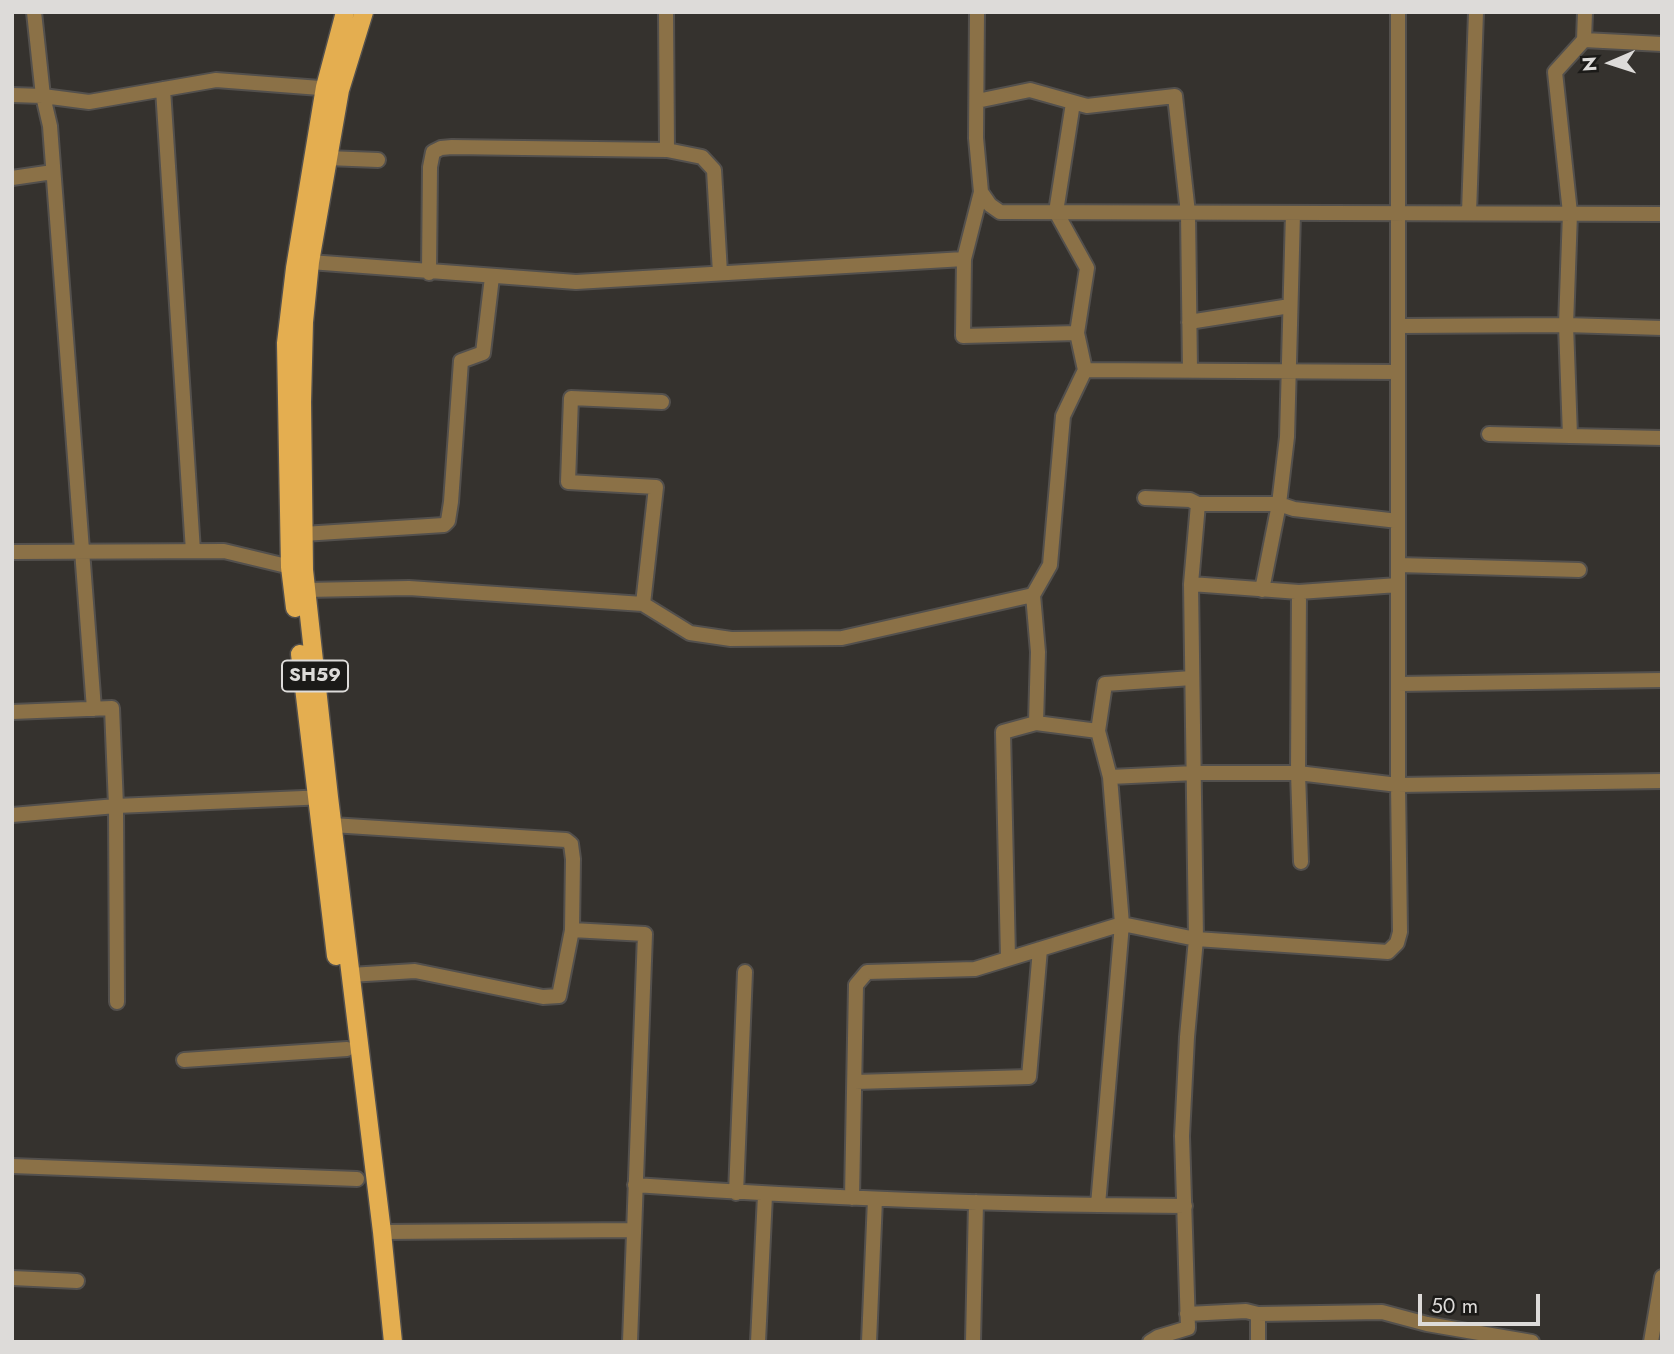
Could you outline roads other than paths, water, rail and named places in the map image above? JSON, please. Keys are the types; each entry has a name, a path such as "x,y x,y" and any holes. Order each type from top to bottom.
{"main road":[{"path":"345,12 333,88 295,268 286,343 297,568 347,1049 382,1342"},
{"name":"SH59","path":"364,12 333,88 327,158 310,262 304,321 303,534 297,568 305,590 322,797 332,825 393,1342"}],"street":[{"path":"34,12 43,96 50,126 94,709"},
{"path":"666,12 667,150"},
{"path":"977,12 976,138 981,192 964,259 963,336 1077,333"},
{"path":"852,1198 856,985 867,972 975,969 1122,924 1196,939 1388,952 1397,943 1400,932 1398,12"},
{"path":"1469,213 1476,12"},
{"path":"1570,436 1566,325 1570,213 1555,72 1584,40 1585,12"},
{"path":"1584,40 1662,44"},
{"path":"12,95 89,102 216,80 333,88"},
{"path":"163,89 193,551"},
{"path":"977,101 1030,90 1087,106 1175,96 1188,212 1190,370"},
{"path":"1036,723 1038,652 1033,595 1050,565 1063,416 1085,370 1077,333 1087,268 1056,212 1073,103"},
{"path":"429,273 430,166 433,152 452,146 667,150 702,157 715,170 720,273"},
{"path":"327,158 378,160"},
{"path":"12,178 53,172"},
{"path":"981,192 990,205 1000,212 1662,214"},
{"path":"1262,590 1279,504 1287,437 1293,213"},
{"path":"310,262 576,282 964,259"},
{"path":"303,534 422,528 444,525 448,521 461,361 483,353 492,276"},
{"path":"1189,322 1290,306"},
{"path":"1399,326 1566,325 1662,328"},
{"path":"1085,370 1398,372"},
{"path":"643,604 656,487 568,482 571,398 662,402"},
{"path":"1489,434 1662,438"},
{"path":"1145,498 1191,500 1198,504 1279,504 1294,509 1398,521"},
{"path":"1150,1342 1188,1328 1182,1136 1196,939 1191,584 1198,504"},
{"path":"12,552 225,551 297,568"},
{"path":"1398,565 1579,570"},
{"path":"1191,584 1299,593 1398,585"},
{"path":"305,590 409,588 643,604 690,633 731,639 842,638 1033,595"},
{"path":"1299,593 1298,773 1301,862"},
{"path":"1098,1205 1122,924 1110,777 1098,731 1105,684 1192,678"},
{"path":"1398,684 1662,680"},
{"path":"12,712 112,708 116,806 117,1002"},
{"path":"1008,958 1003,732 1036,723 1098,731"},
{"path":"1110,777 1195,773 1298,773 1398,785 1662,781"},
{"path":"12,815 116,806 322,797"},
{"path":"332,825 566,840 571,844 573,859 572,930 559,996 543,997 415,971 350,975"},
{"path":"572,930 645,934 630,1342"},
{"path":"855,1082 1029,1077 1041,949"},
{"path":"736,1192 745,972"},
{"path":"184,1060 347,1049"},
{"path":"12,1166 357,1178"},
{"path":"635,1185 765,1195 1185,1206"},
{"path":"758,1342 765,1195"},
{"path":"869,1342 875,1199"},
{"path":"973,1342 976,1202"},
{"path":"382,1233 633,1230"},
{"path":"1651,1342 1662,1277"},
{"path":"12,1278 77,1281"},
{"path":"1188,1314 1246,1311 1258,1314 1382,1312 1427,1324 1531,1342"},
{"path":"1258,1314 1258,1342"}]}
